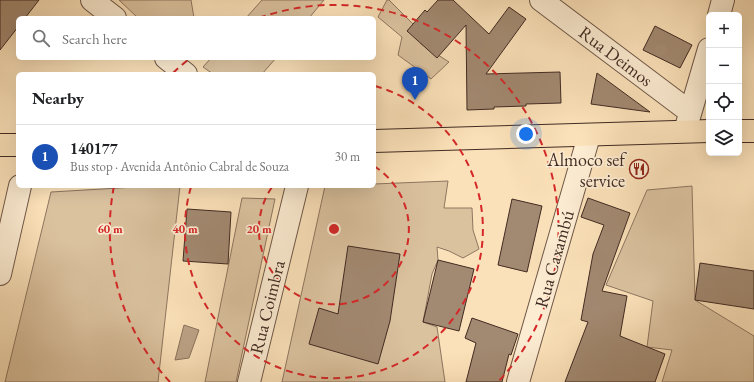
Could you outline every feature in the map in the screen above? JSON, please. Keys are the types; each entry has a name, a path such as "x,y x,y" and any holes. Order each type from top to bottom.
{"main road":[{"path":"376,141 589,136 688,122 706,130"},
{"path":"742,131 754,131"},
{"path":"0,145 16,145"}],"street":[{"path":"92,0 112,16"},
{"name":"Rua Deimos","path":"541,0 688,122"},
{"path":"720,12 723,0"},
{"path":"688,122 706,59"},
{"path":"168,60 184,72"},
{"name":"Rua Caxambú","path":"518,382 589,136"},
{"path":"0,274 20,188"},
{"name":"Rua Coimbra","path":"249,382 297,188"}],"shaded area":[{"path":"119,0 191,0 194,16 136,16"},
{"path":"262,0 324,0 311,16 248,16"},
{"path":"387,0 389,0 416,27 421,44 449,62 431,79 398,55 402,37 378,17"},
{"path":"209,60 274,60 264,72 210,72 203,67"},
{"path":"448,181 444,208 472,208 473,230 479,249 463,258 437,247 438,260 432,274 423,322 437,327 445,382 282,382 325,188 376,188 376,184"},
{"path":"692,186 695,300 754,336 754,382 662,382 672,350 647,347 653,301 606,285 647,190"},
{"path":"119,188 180,188 158,382 5,382 51,192"},
{"path":"242,198 275,199 236,382 205,382"},
{"path":"184,325 199,330 189,358 175,360"}],"building":[{"path":"0,0 39,0 27,16 16,16 16,30 0,50"},
{"path":"438,0 453,0 489,34 509,7 526,19 486,74 560,72 561,103 526,104 526,106 467,110 466,25 437,58 407,31 425,10 427,12"},
{"path":"655,26 692,45 680,68 643,50"},
{"path":"597,73 650,112 591,104"},
{"path":"588,198 630,213 602,291 627,296 620,336 665,354 655,382 565,382 588,322 581,320 593,254 604,225 581,217"},
{"path":"512,199 542,206 527,272 498,265"},
{"path":"187,209 231,212 228,264 183,261"},
{"path":"348,246 400,254 390,321 378,364 309,344 319,308 338,314"},
{"path":"438,260 474,269 459,331 423,322"},
{"path":"700,263 754,271 754,309 695,300"},
{"path":"472,318 518,334 511,355 509,354 502,382 466,382 476,343 465,338"}],"place":[{"name":"140177","path":"415,100"},
{"name":"Almoco sef service","path":"639,169"}]}
